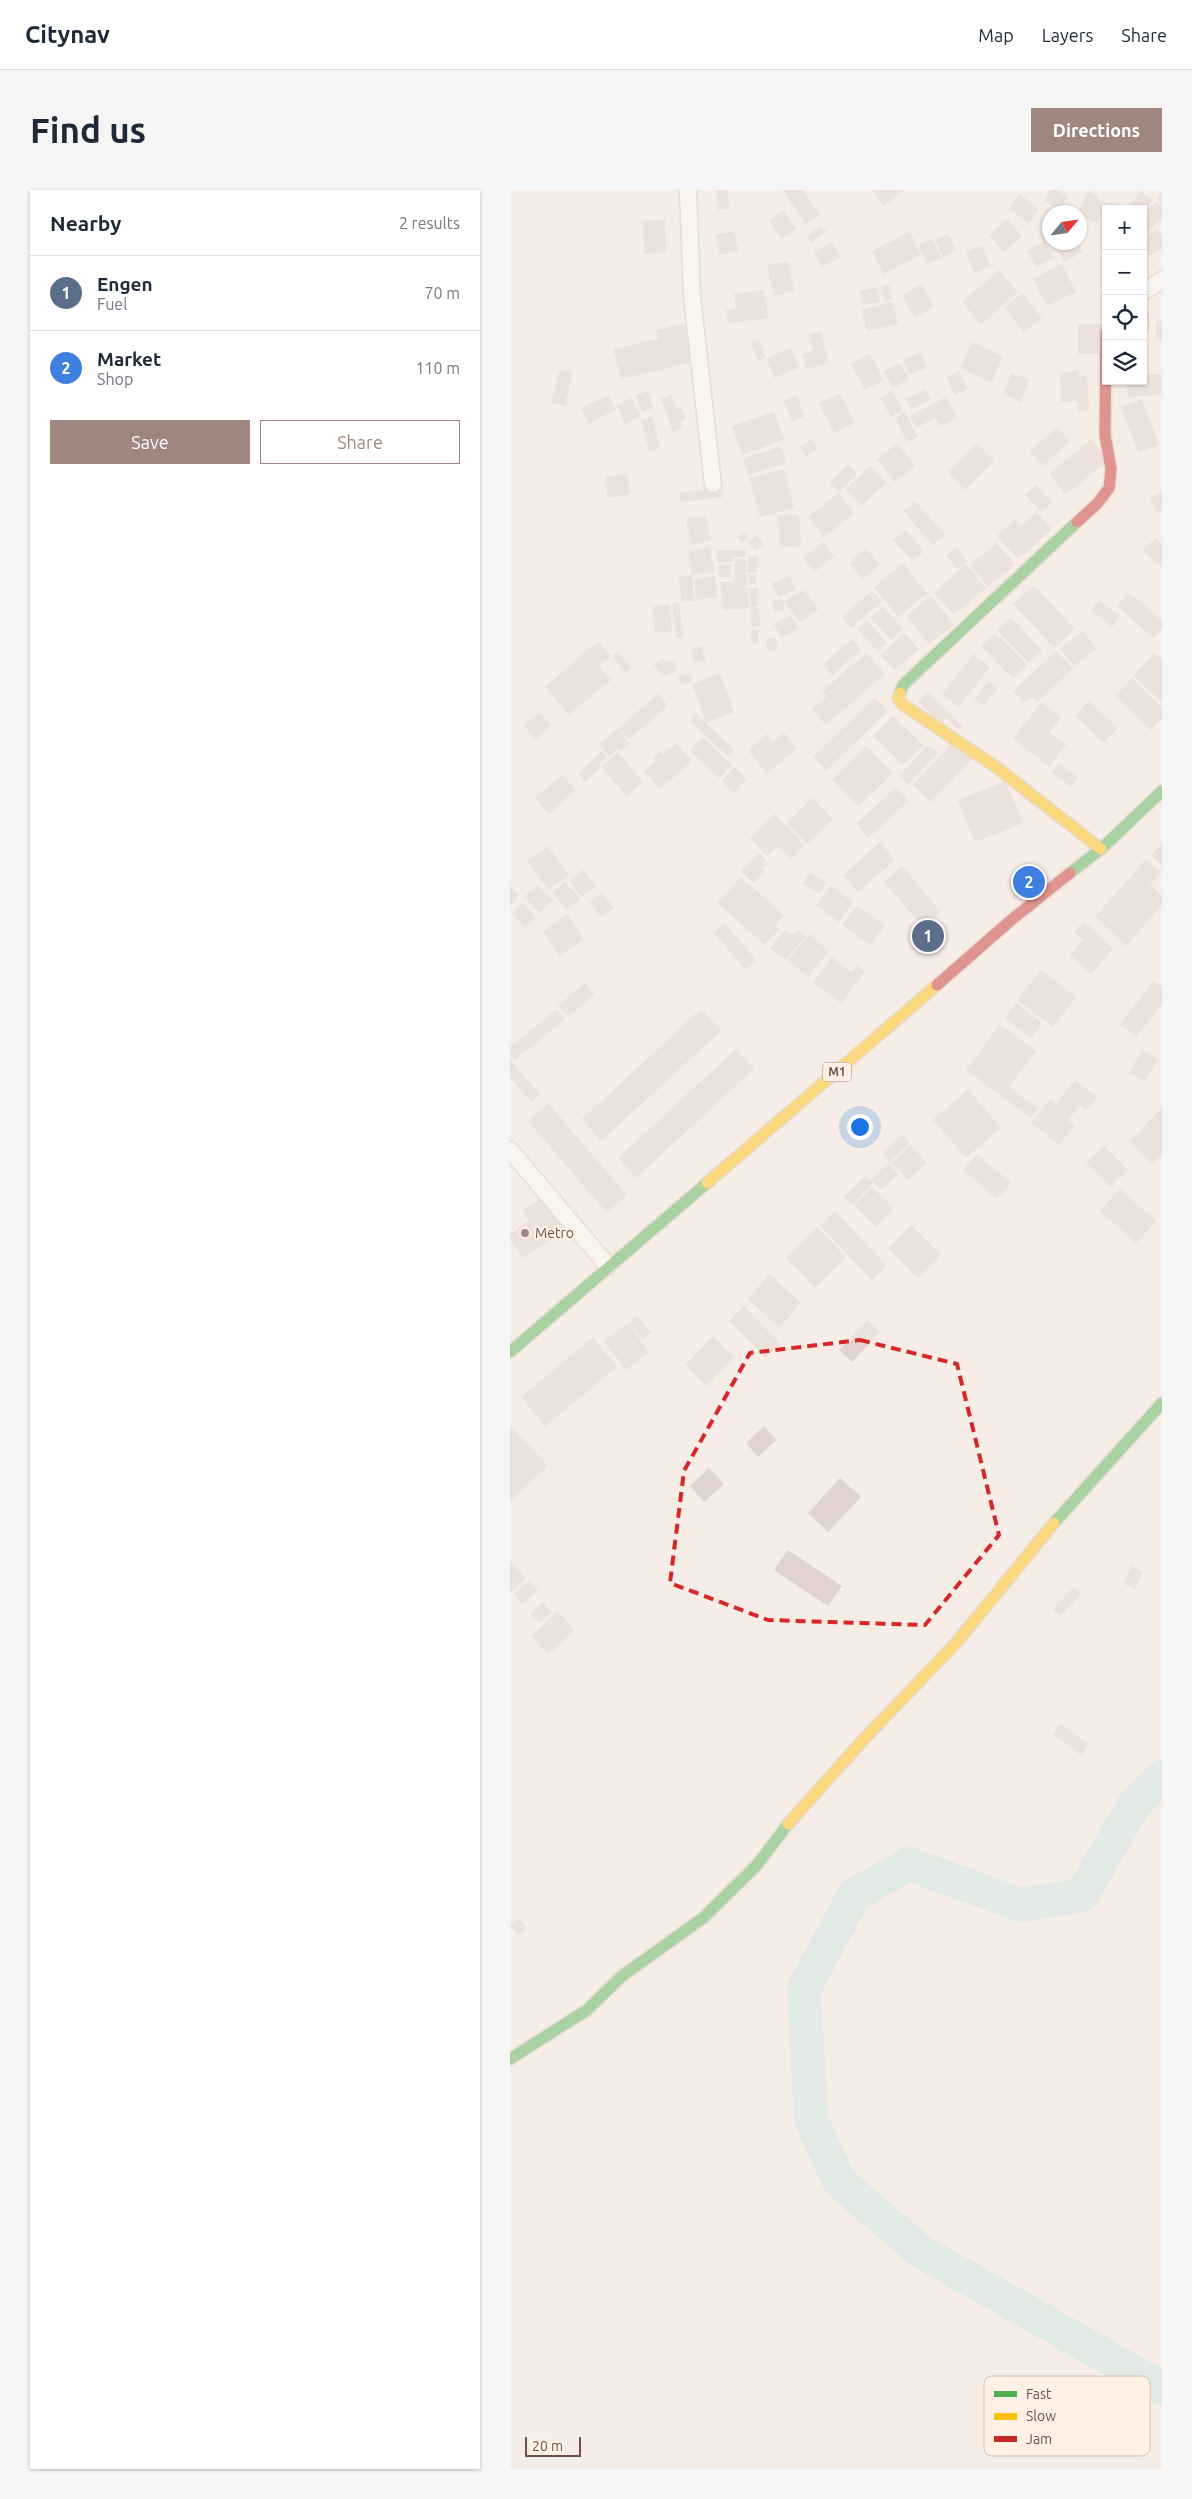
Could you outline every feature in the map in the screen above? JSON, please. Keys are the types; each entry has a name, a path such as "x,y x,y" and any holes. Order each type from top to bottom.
{"main road":[{"path":"1101,849 996,767 902,704 898,698 903,685 1097,504 1109,488 1111,469 1105,436 1106,340"},
{"name":"M1","path":"510,1352 608,1266 861,1052 1010,921 1101,849 1162,791"},
{"path":"510,2059 587,2010 622,1976 703,1918 757,1865 794,1816 864,1739 956,1643 1064,1512 1162,1403"}],"street":[{"path":"688,190 692,296 713,484"},
{"path":"1147,289 1162,280"},
{"path":"510,1150 608,1266"}],"highlighted area":[{"path":"860,1340 957,1364 999,1535 925,1625 768,1620 670,1583 684,1471 750,1353"}],"building":[{"path":"716,190 727,190 729,209 718,210"},
{"path":"783,190 803,190 820,215 805,224"},
{"path":"872,190 904,190 884,206"},
{"path":"1051,190 1056,190 1068,197 1063,205 1051,205 1044,201"},
{"path":"1088,191 1099,196 1098,199 1106,203 1102,205 1102,212 1097,223 1087,219 1087,205 1081,205"},
{"path":"1141,191 1153,201 1147,208 1147,205 1130,205"},
{"path":"1162,192 1162,205 1156,199"},
{"path":"1020,194 1039,210 1028,224 1009,208"},
{"path":"1156,202 1162,207 1162,218 1147,233 1147,210"},
{"path":"784,210 796,229 781,239 769,220"},
{"path":"1007,219 1022,236 1004,252 989,235"},
{"path":"665,220 666,253 644,254 643,221"},
{"path":"821,225 826,231 812,243 807,237"},
{"path":"1158,229 1162,236 1162,249 1150,256 1147,251 1147,236"},
{"path":"734,231 739,251 720,255 716,235"},
{"path":"910,232 921,255 883,274 872,251"},
{"path":"948,233 956,250 943,257 935,240"},
{"path":"932,239 941,258 927,264 918,245"},
{"path":"832,242 840,257 822,267 814,252"},
{"path":"1042,242 1042,250 1049,250 1054,258 1036,267 1027,251"},
{"path":"982,246 990,266 974,273 966,251"},
{"path":"1058,250 1082,250 1083,252 1065,262"},
{"path":"788,261 794,291 774,296 767,265"},
{"path":"1062,264 1076,292 1047,306 1033,279"},
{"path":"999,270 1018,292 981,324 962,302"},
{"path":"922,284 934,307 914,318 902,295"},
{"path":"889,285 892,299 884,301 881,287"},
{"path":"876,287 880,302 863,305 860,291"},
{"path":"764,290 768,318 729,323 726,310 736,308 734,294"},
{"path":"1022,293 1042,318 1024,332 1004,307"},
{"path":"893,302 898,324 867,331 862,309"},
{"path":"1147,313 1149,313 1149,331 1147,331"},
{"path":"1156,321 1162,321 1162,340 1156,340"},
{"path":"689,322 698,361 621,379 613,349 658,339 656,330"},
{"path":"1078,324 1102,324 1102,354 1078,354"},
{"path":"820,331 829,363 806,369 802,354 813,350 809,334"},
{"path":"759,339 766,358 758,361 751,342"},
{"path":"972,342 1003,356 992,383 960,368"},
{"path":"791,348 799,368 774,378 766,358"},
{"path":"920,352 927,368 910,375 903,360"},
{"path":"870,353 884,380 865,390 851,364"},
{"path":"899,363 909,379 893,388 883,372"},
{"path":"560,369 573,372 565,406 551,403"},
{"path":"959,371 968,389 955,395 946,377"},
{"path":"1078,371 1078,376 1087,376 1089,411 1078,411 1077,401 1061,402 1060,372"},
{"path":"1011,373 1029,379 1021,402 1004,395"},
{"path":"1161,374 1162,394 1128,398 1127,385 1147,385 1147,375"},
{"path":"926,389 931,399 911,409 906,399"},
{"path":"892,390 903,410 891,417 880,398"},
{"path":"648,391 653,408 642,412 636,395"},
{"path":"840,393 855,423 834,433 819,403"},
{"path":"671,394 677,409 681,407 686,419 680,421 682,428 673,432 661,399"},
{"path":"609,395 616,410 589,423 581,408"},
{"path":"797,395 804,417 792,421 784,400"},
{"path":"946,397 957,418 940,426 935,418 916,428 910,416"},
{"path":"632,398 641,416 625,424 617,405"},
{"path":"1142,399 1159,445 1138,452 1121,407"},
{"path":"774,412 784,440 742,455 732,426"},
{"path":"905,412 918,437 907,442 895,418"},
{"path":"653,417 660,448 649,451 641,419"},
{"path":"1057,427 1070,441 1043,466 1030,451"},
{"path":"811,439 818,448 807,457 800,448"},
{"path":"1091,439 1108,460 1066,495 1049,474"},
{"path":"897,443 915,466 895,482 877,460"},
{"path":"977,443 994,461 965,490 948,473"},
{"path":"781,446 786,463 748,475 743,459"},
{"path":"847,464 857,473 839,492 830,483"},
{"path":"870,466 886,483 862,506 846,489"},
{"path":"784,469 794,508 760,517 749,478"},
{"path":"627,473 630,494 608,498 605,477"},
{"path":"1036,485 1052,502 1042,512 1025,495"},
{"path":"722,488 723,497 680,502 679,492"},
{"path":"1162,492 1162,510 1157,512 1150,498"},
{"path":"838,493 854,513 824,537 808,517"},
{"path":"915,501 945,535 933,545 903,511"},
{"path":"1037,512 1052,529 1018,559 997,536 1016,519 1021,526"},
{"path":"799,514 801,546 780,548 778,515"},
{"path":"706,516 711,541 691,545 686,519"},
{"path":"905,530 924,551 912,561 893,540"},
{"path":"745,533 749,539 741,543 737,537"},
{"path":"757,535 764,544 755,551 748,542"},
{"path":"1155,538 1162,544 1162,567 1143,551"},
{"path":"823,542 834,556 814,572 803,558"},
{"path":"997,543 1015,565 988,587 970,565"},
{"path":"710,547 714,572 692,575 688,551"},
{"path":"956,547 967,561 957,569 946,555"},
{"path":"866,548 880,564 863,579 849,563"},
{"path":"717,550 746,550 745,557 733,557 733,562 717,562"},
{"path":"748,556 758,557 757,573 747,572"},
{"path":"745,559 749,608 723,610 720,582 734,582 735,560"},
{"path":"903,563 927,593 898,617 874,587"},
{"path":"731,564 731,577 719,577 719,565"},
{"path":"966,564 986,588 954,615 934,592"},
{"path":"692,575 694,601 682,602 679,577"},
{"path":"748,575 755,575 756,584 749,585"},
{"path":"715,576 718,597 697,600 694,579"},
{"path":"790,576 795,590 778,597 772,583"},
{"path":"1034,585 1075,629 1054,648 1013,604"},
{"path":"749,588 757,588 758,606 751,607"},
{"path":"804,590 818,609 800,623 784,601"},
{"path":"872,591 882,601 851,628 842,617"},
{"path":"1129,592 1162,621 1162,628 1153,638 1117,606"},
{"path":"931,596 954,625 929,644 906,616"},
{"path":"782,599 784,601 784,610 774,612 772,600"},
{"path":"1099,600 1120,616 1112,627 1091,610"},
{"path":"679,602 683,637 676,638 672,603"},
{"path":"669,605 672,631 655,633 652,607"},
{"path":"883,607 903,629 891,640 871,617"},
{"path":"759,608 760,626 752,627 750,609"},
{"path":"791,615 798,628 781,638 774,624"},
{"path":"1011,617 1042,650 1029,663 997,630"},
{"path":"867,620 887,643 878,652 857,629"},
{"path":"751,630 758,630 758,644 752,645"},
{"path":"1083,631 1097,649 1074,666 1060,649"},
{"path":"904,633 919,649 895,670 880,655"},
{"path":"995,633 1027,665 1013,679 981,646"},
{"path":"776,638 777,650 767,651 766,639"},
{"path":"852,639 861,650 832,675 823,664"},
{"path":"598,641 611,656 599,666 611,680 569,715 545,687"},
{"path":"702,646 706,661 695,663 691,649"},
{"path":"1056,651 1073,669 1037,703 1031,697 1024,703 1013,691"},
{"path":"618,652 632,667 626,672 612,657"},
{"path":"867,653 885,674 826,725 812,709 827,696 822,691"},
{"path":"1154,653 1162,660 1162,702 1133,676"},
{"path":"974,654 990,667 959,707 942,694"},
{"path":"663,658 665,663 674,661 677,671 662,676 654,665"},
{"path":"690,673 693,681 681,685 678,676"},
{"path":"720,673 734,712 706,722 692,684"},
{"path":"1132,678 1162,707 1162,719 1151,730 1115,696"},
{"path":"989,680 998,688 984,706 974,699"},
{"path":"927,692 963,726 959,730 946,718 941,724 918,702"},
{"path":"658,694 668,706 629,739 619,728"},
{"path":"875,697 888,711 826,771 813,757"},
{"path":"1089,701 1118,728 1103,743 1075,716"},
{"path":"1042,702 1061,718 1049,732 1066,745 1049,767 1013,738"},
{"path":"539,712 551,725 536,739 524,726"},
{"path":"696,714 735,750 729,757 690,721"},
{"path":"893,716 923,745 903,765 873,736"},
{"path":"618,728 630,744 620,752 618,749 609,756 599,744"},
{"path":"784,733 797,749 767,774 748,750 767,734 773,741"},
{"path":"702,737 732,765 719,778 690,751"},
{"path":"955,740 974,757 931,802 912,785"},
{"path":"677,743 692,762 659,789 644,771 656,761 653,757 660,751 663,754"},
{"path":"928,745 938,753 908,785 899,776"},
{"path":"866,746 893,773 859,806 832,779"},
{"path":"602,751 607,757 598,765 601,767 585,782 578,774"},
{"path":"618,752 643,782 627,797 601,767"},
{"path":"1059,763 1078,778 1071,787 1052,772"},
{"path":"735,767 747,779 734,793 722,781"},
{"path":"562,775 576,790 549,814 535,798"},
{"path":"1006,781 1023,823 975,842 958,800"},
{"path":"896,787 909,801 868,838 856,824"},
{"path":"812,798 833,819 807,844 787,823"},
{"path":"775,814 805,845 791,859 778,846 767,856 750,839"},
{"path":"880,842 895,860 858,892 843,875"},
{"path":"1162,843 1162,866 1151,856"},
{"path":"547,846 569,874 549,890 527,861"},
{"path":"759,853 769,864 763,869 765,872 754,883 741,871"},
{"path":"1146,859 1161,872 1150,885 1162,896 1162,905 1126,946 1095,917"},
{"path":"902,866 941,912 923,927 884,882"},
{"path":"583,870 596,886 582,897 569,881"},
{"path":"810,872 826,882 819,894 803,884"},
{"path":"741,877 784,915 774,926 779,930 765,945 717,903"},
{"path":"565,882 580,899 567,910 552,893"},
{"path":"538,885 553,901 539,913 524,897"},
{"path":"510,886 520,894 510,906"},
{"path":"831,886 853,902 839,922 816,906"},
{"path":"602,893 614,908 601,917 590,902"},
{"path":"523,903 536,918 525,928 512,913"},
{"path":"857,905 885,925 870,945 842,925"},
{"path":"567,914 584,939 560,956 543,932"},
{"path":"1084,921 1113,949 1091,974 1070,955 1083,940 1074,932"},
{"path":"725,923 756,960 745,969 714,933"},
{"path":"786,929 794,935 798,930 806,936 785,960 770,948"},
{"path":"810,934 829,951 808,977 788,960"},
{"path":"832,957 851,972 857,965 865,972 841,1003 813,983"},
{"path":"1041,970 1076,997 1053,1027 1017,1000"},
{"path":"1154,981 1162,987 1162,1004 1136,1037 1120,1024"},
{"path":"585,983 594,994 568,1017 558,1006"},
{"path":"1016,1003 1042,1023 1031,1038 1005,1018"},
{"path":"557,1009 565,1019 515,1060 510,1054 510,1047"},
{"path":"701,1009 721,1031 601,1141 582,1119"},
{"path":"1000,1024 1036,1051 1009,1087 1038,1109 1031,1118 966,1070"},
{"path":"736,1049 754,1069 636,1178 618,1158"},
{"path":"1142,1050 1158,1060 1145,1082 1129,1072"},
{"path":"510,1060 540,1094 531,1102 510,1078"},
{"path":"1075,1080 1097,1097 1086,1110 1080,1105 1068,1120 1075,1125 1059,1145 1031,1123 1050,1099 1056,1104"},
{"path":"968,1089 1001,1128 966,1158 933,1120"},
{"path":"548,1103 627,1195 607,1213 528,1121"},
{"path":"1162,1108 1162,1155 1153,1164 1130,1141"},
{"path":"902,1135 910,1143 890,1162 883,1153"},
{"path":"911,1145 927,1163 908,1180 892,1163"},
{"path":"1104,1146 1128,1170 1110,1187 1086,1163"},
{"path":"977,1154 1011,1183 997,1199 963,1170"},
{"path":"888,1163 899,1174 881,1190 871,1179"},
{"path":"865,1176 873,1183 852,1205 844,1197"},
{"path":"872,1187 894,1208 876,1227 854,1205"},
{"path":"1120,1189 1156,1221 1136,1243 1100,1211"},
{"path":"542,1197 565,1231 523,1258 510,1239 510,1234 529,1221 522,1210"},
{"path":"835,1211 887,1266 872,1281 820,1226"},
{"path":"911,1225 941,1255 918,1279 888,1249"},
{"path":"817,1227 846,1257 815,1288 786,1258"},
{"path":"770,1274 801,1303 779,1328 748,1299"},
{"path":"744,1306 780,1343 765,1357 729,1321"},
{"path":"637,1316 651,1332 643,1340 629,1323 649,1353 626,1370 604,1341"},
{"path":"867,1320 880,1332 852,1362 839,1350"},
{"path":"713,1336 734,1357 706,1386 685,1365"},
{"path":"593,1337 617,1367 545,1427 521,1397"},
{"path":"764,1426 776,1440 758,1457 746,1443"},
{"path":"510,1428 548,1466 510,1501"},
{"path":"709,1468 724,1484 704,1502 690,1486"},
{"path":"840,1478 861,1497 828,1532 808,1513"},
{"path":"788,1550 842,1586 828,1606 774,1570"},
{"path":"511,1561 526,1578 510,1593 510,1563"},
{"path":"1131,1566 1143,1572 1135,1589 1124,1584"},
{"path":"529,1581 538,1590 522,1604 514,1594"},
{"path":"1074,1587 1081,1594 1061,1616 1053,1609"},
{"path":"543,1602 552,1612 539,1623 530,1614"},
{"path":"557,1611 575,1630 548,1655 531,1636"},
{"path":"1061,1724 1088,1744 1081,1755 1053,1734"},
{"path":"519,1919 527,1928 518,1936 510,1926"}],"waterway":[{"path":"1141,2376 920,2251 839,2181 811,2119 804,1989 854,1895 909,1864 1021,1905 1082,1895 1134,1805 1162,1777"},
{"path":"1150,2381 1162,2388"}],"traffic: fast":[{"path":"900,693 903,685 1077,522"},
{"path":"1070,873 1101,849 1162,791"},
{"path":"510,1352 707,1183"},
{"path":"1054,1523 1162,1403"},
{"path":"510,2059 587,2010 622,1976 703,1918 757,1865 788,1824"}],"traffic: slow":[{"path":"900,693 898,698 902,704 996,767 1101,849"},
{"path":"707,1183 937,985"},
{"path":"788,1824 864,1739 956,1643 1054,1523"}],"traffic: jam":[{"path":"1077,522 1097,504 1109,488 1111,469 1105,435 1106,340"},
{"path":"937,985 1010,921 1070,873"}],"place":[{"name":"Market","path":"1029,882"},
{"name":"Engen","path":"928,936"},
{"name":"Metro","path":"525,1233"}]}
